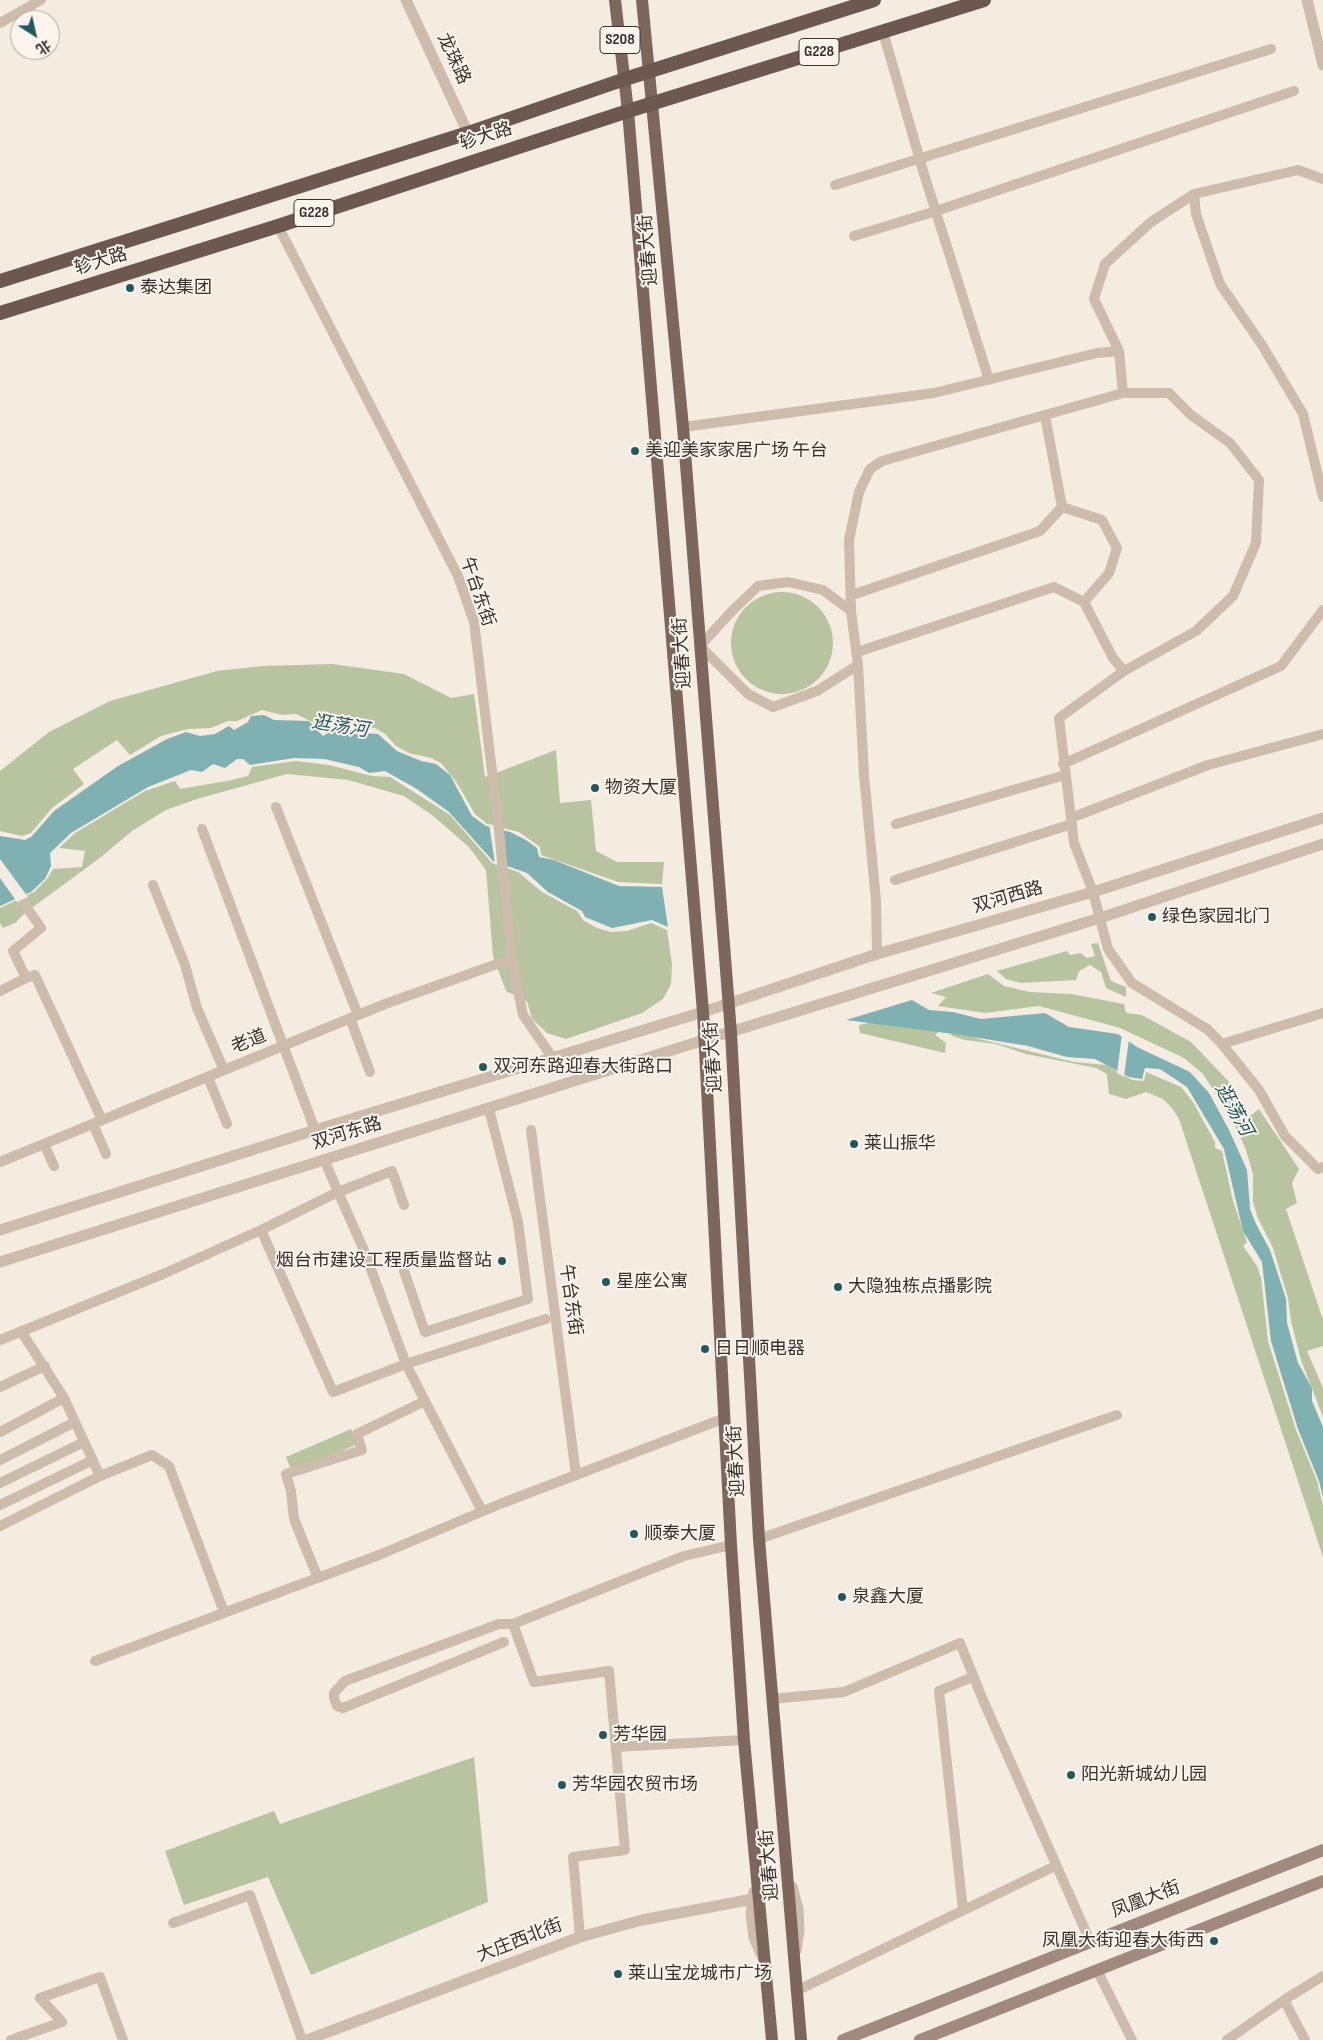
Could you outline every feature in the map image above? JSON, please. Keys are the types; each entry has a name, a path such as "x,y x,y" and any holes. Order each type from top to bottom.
{"highway":[{"name":"轸大路","path":"0,281 468,133 625,79 874,0"},
{"name":"轸大路","path":"0,313 278,226 628,111 984,0"}],"main road":[{"name":"S208","path":"615,0 625,79"},
{"name":"S208","path":"642,0 650,72"},
{"name":"迎春大街","path":"650,72 683,427 728,1002 759,1539 796,1957 801,2040"},
{"name":"迎春大街","path":"625,79 703,1012 731,1545 744,1740 772,2040"},
{"name":"凤凰大街","path":"843,2040 1323,1850"},
{"path":"920,2040 937,2037 1096,1970 1323,1881"}],"street":[{"path":"0,23 41,0"},
{"name":"龙珠路","path":"406,0 468,133"},
{"path":"1307,0 1323,65"},
{"path":"883,32 920,160 989,380"},
{"path":"835,185 1271,49"},
{"path":"854,236 936,211 1294,91"},
{"path":"1123,393 1119,350 1094,299 1105,264 1150,222 1194,194 1298,170 1323,179"},
{"path":"1194,194 1196,214 1220,284 1262,345 1303,414 1323,498"},
{"name":"午台东街","path":"278,226 458,576 474,622 498,820 512,961 523,1015 552,1058"},
{"path":"683,427 934,393 1097,353 1119,350"},
{"path":"877,954 876,900 864,775 858,665 851,611 849,540 859,492 870,469 882,461 1123,393 1169,393 1191,415 1230,442 1259,480 1256,543 1233,596 1196,631 1124,671 1058,718 1074,843 1093,892 1108,949 1132,983 1207,1029 1222,1044 1259,1090 1285,1136 1321,1169"},
{"path":"1045,415 1062,507"},
{"path":"852,595 1040,531 1062,507"},
{"path":"1062,507 1102,520 1117,548 1109,573 1084,602"},
{"path":"851,611 823,590 788,582 758,586 730,612 700,646 748,694 773,708 816,691 858,665"},
{"path":"856,652 1054,587 1084,602 1113,658 1124,671"},
{"path":"896,824 1064,770 1281,666 1323,610"},
{"path":"895,880 1071,821 1208,765 1323,734"},
{"path":"276,807 354,1017 370,1072"},
{"name":"双河西路","path":"703,1012 728,1002 877,954 1093,892 1323,818"},
{"path":"202,828 315,1130"},
{"path":"704,1040 1100,918 1323,844"},
{"path":"153,885 185,965 197,1008 224,1070"},
{"path":"25,904 41,928 13,951 26,978"},
{"name":"老道","path":"0,1162 354,1017 500,963 512,961"},
{"path":"0,991 35,974 98,1122 106,1154"},
{"name":"双河东路","path":"0,1230 315,1130 703,1012"},
{"path":"1222,1044 1323,1013"},
{"name":"双河东路","path":"0,1262 704,1040"},
{"path":"208,1077 227,1124"},
{"path":"404,1272 425,1332 528,1299 518,1222 489,1109"},
{"name":"午台东街","path":"531,1130 576,1475"},
{"path":"44,1144 54,1166"},
{"path":"324,1160 363,1248 406,1364 482,1512"},
{"path":"0,1340 163,1274 261,1230 338,1192 392,1171 404,1205"},
{"path":"261,1230 333,1392 406,1364 546,1319"},
{"path":"21,1331 64,1398 100,1476"},
{"path":"0,1387 45,1366"},
{"path":"0,1432 64,1398"},
{"path":"318,1578 294,1519 291,1491 286,1474 362,1450 356,1434 425,1401"},
{"path":"759,1539 1117,1415"},
{"path":"95,1660 379,1555 482,1512 725,1418"},
{"path":"0,1460 75,1422"},
{"path":"0,1484 84,1442"},
{"path":"0,1526 100,1476 152,1455 169,1466 224,1612"},
{"path":"0,1505 93,1460"},
{"path":"504,1642 343,1708 337,1706 334,1698 334,1693 344,1681 500,1624 513,1624 684,1556 731,1545"},
{"path":"513,1624 534,1682 609,1671 625,1850 573,1856 580,1937"},
{"path":"773,1699 844,1692 960,1643 983,1700 1090,1941"},
{"path":"963,1910 939,1691 970,1678"},
{"path":"616,1747 744,1740"},
{"path":"798,1990 1051,1868"},
{"path":"756,1875 751,1914 754,1937 765,1963"},
{"path":"173,1923 250,1896 302,2040"},
{"name":"大庄西北街","path":"307,2040 580,1937 642,1920 753,1899"},
{"path":"1096,1970 1132,2040"},
{"path":"1227,2040 1284,2000 1323,1976"},
{"path":"11,2040 62,2022 40,1998 100,1977 123,2040"},
{"path":"1284,2000 1305,2040"}],"green space":[{"path":"782,592 801,596 818,607 829,624 833,643 829,662 818,679 801,690 782,694 763,690 746,679 735,662 731,643 735,624 746,607 763,596"},
{"path":"332,664 404,674 451,698 474,694 485,777 556,750 560,803 591,800 596,851 617,862 664,862 662,884 618,882 541,855 540,847 519,832 487,824 475,814 457,783 441,763 431,758 409,753 396,746 385,734 375,728 349,725 342,722 321,726 296,714 282,715 262,710 237,721 228,721 211,728 188,729 161,736 130,755 117,740 73,769 84,784 52,808 31,833 22,836 0,831 0,771 49,732 110,701 217,671 263,666"},
{"path":"296,761 329,765 372,776 390,777 450,815 492,863 518,872 542,892 577,911 583,920 597,928 611,932 627,931 651,923 667,930 672,964 671,984 663,999 642,1013 566,1039 547,1033 532,1019 527,1001 506,991 493,956 486,870 469,847 432,815 404,796 348,780 287,774 197,799 166,810 132,831 101,857 25,913 15,923 3,928 0,923 0,908 34,892 47,879 53,869 82,867 85,851 59,848 75,833 145,791 175,781 180,789 227,781 248,776 252,767"},
{"path":"1098,943 1111,981 1126,987 1126,997 1106,988 1101,972 1090,965 1079,971 1076,980 1021,983 1006,979 997,971 1067,951 1070,955 1081,953 1087,958 1095,956 1091,944"},
{"path":"988,974 1004,986 1030,992 1071,994 1124,1004 1126,1013 1142,1015 1191,1042 1235,1088 1249,1117 1259,1109 1299,1169 1292,1183 1297,1203 1286,1209 1323,1320 1323,1346 1307,1351 1323,1388 1323,1417 1301,1360 1291,1321 1288,1298 1273,1248 1257,1216 1253,1201 1253,1174 1246,1150 1233,1121 1203,1074 1184,1058 1120,1028 1039,1006 985,1013 938,1006 946,997 931,993"},
{"path":"877,1021 942,1025 979,1039 1074,1062 1106,1065 1132,1080 1144,1081 1146,1072 1181,1087 1193,1102 1215,1142 1215,1148 1222,1151 1233,1201 1247,1242 1243,1246 1257,1266 1261,1278 1268,1341 1296,1430 1317,1481 1323,1506 1323,1557 1179,1119 1172,1108 1163,1099 1146,1092 1126,1099 1109,1094 1107,1074 1096,1068 1026,1054 996,1044 965,1040 941,1030 935,1035 946,1043 945,1053 860,1033 859,1025"},
{"path":"351,1429 358,1444 292,1472 286,1457"},
{"path":"474,1757 488,1902 311,1975 268,1877 184,1905 165,1851 274,1811 280,1824"}],"water":[{"name":"逛荡河","path":"264,715 274,720 309,721 323,736 340,726 349,732 378,734 397,751 421,761 436,764 450,775 472,816 486,826 510,832 526,840 537,848 539,857 554,860 619,886 662,887 668,927 652,920 612,928 585,917 582,911 548,892 527,873 493,861 449,812 417,789 385,771 369,773 359,767 324,759 294,758 250,765 243,759 237,759 225,768 213,764 202,772 191,770 148,787 71,833 50,853 51,866 45,879 31,892 0,906 0,836 25,840 31,837 54,811 118,766 167,739 186,732 200,736 215,734 229,726 234,730 248,722 251,716"},
{"path":"912,1000 929,1010 953,1012 981,1019 1045,1013 1069,1027 1118,1034 1137,1047 1190,1072 1209,1093 1229,1130 1247,1170 1250,1209 1270,1250 1286,1299 1287,1323 1298,1363 1312,1388 1312,1401 1323,1427 1323,1497 1319,1481 1298,1429 1271,1341 1262,1262 1243,1231 1224,1149 1187,1087 1160,1069 1145,1068 1142,1079 1129,1077 1095,1059 1067,1057 1028,1046 961,1035 846,1020"}],"pier":[{"path":"489,824 502,827 507,868 495,864"},
{"path":"0,859 28,897 17,902 0,878"},
{"path":"1122,1034 1129,1039 1124,1077 1117,1073"}],"place":[{"name":"泰达集团","path":"130,288"},
{"name":"美迎美家家居广场 午台","path":"635,451"},
{"name":"物资大厦","path":"595,788"},
{"name":"绿色家园北门","path":"1152,917"},
{"name":"双河东路迎春大街路口","path":"483,1067"},
{"name":"莱山振华","path":"854,1144"},
{"name":"烟台市建设工程质量监督站","path":"502,1261"},
{"name":"星座公寓","path":"606,1282"},
{"name":"大隐独栋点播影院","path":"838,1287"},
{"name":"日日顺电器","path":"705,1349"},
{"name":"顺泰大厦","path":"634,1534"},
{"name":"泉鑫大厦","path":"842,1597"},
{"name":"芳华园","path":"603,1735"},
{"name":"阳光新城幼儿园","path":"1071,1775"},
{"name":"芳华园农贸市场","path":"562,1785"},
{"name":"凤凰大街迎春大街西","path":"1214,1941"},
{"name":"莱山宝龙城市广场","path":"618,1974"}]}
